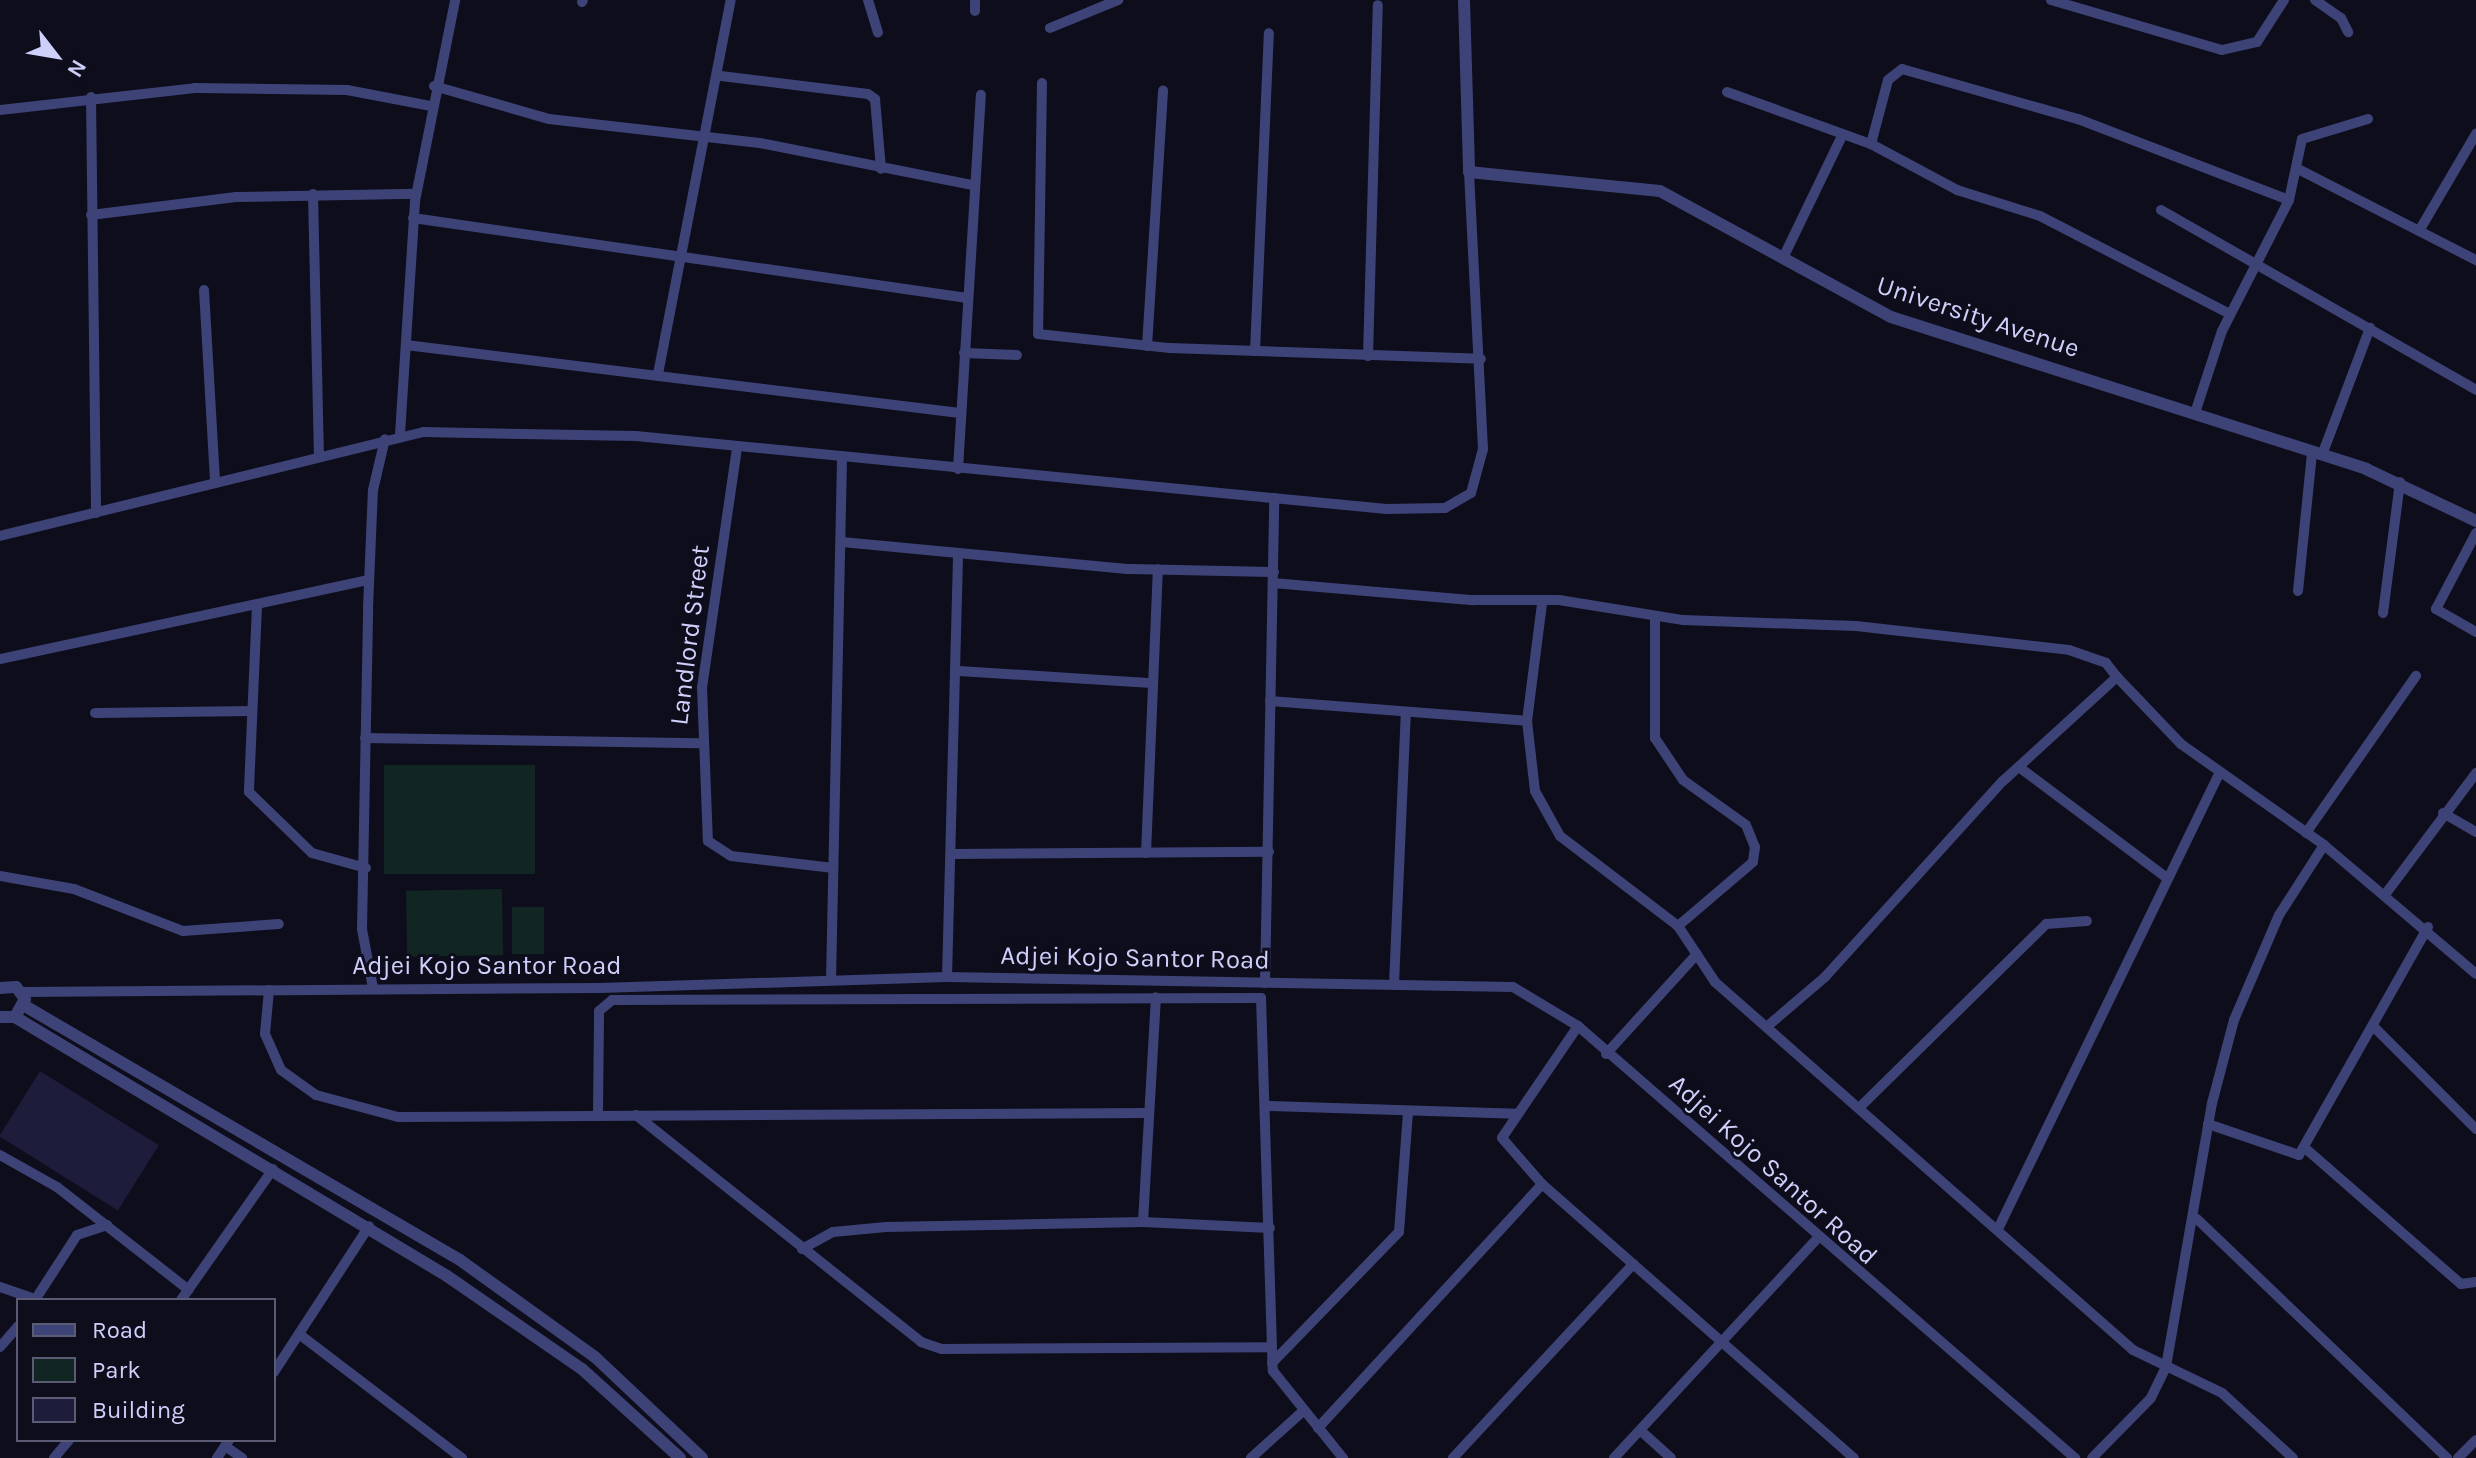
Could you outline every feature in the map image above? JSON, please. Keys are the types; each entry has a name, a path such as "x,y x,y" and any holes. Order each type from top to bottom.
{"street":[{"path":"400,434 416,194 434,86 455,0"},
{"path":"658,374 721,76 731,0"},
{"path":"868,0 878,33"},
{"path":"1050,28 1118,0"},
{"path":"0,536 400,434 636,436 842,461 1413,510 1466,497 1483,449 1464,0"},
{"path":"2051,0 2222,50 2257,42 2284,0"},
{"path":"2315,0 2341,18 2348,32"},
{"path":"1368,356 1378,5"},
{"path":"1255,351 1269,33"},
{"path":"1871,144 1888,80 1902,69 2078,119 2289,200"},
{"path":"721,76 868,94 875,99 881,169"},
{"path":"1042,83 1038,334 1147,346 1481,359"},
{"path":"434,86 549,119 706,137 973,185"},
{"path":"0,110 91,97 195,88 347,90 431,106"},
{"path":"1147,346 1163,90"},
{"path":"1727,92 1841,138 1871,144 1957,190 2040,216 2230,314"},
{"path":"958,469 973,185 981,95"},
{"path":"91,97 96,513"},
{"path":"2195,413 2230,314 2289,200 2300,170 2304,135 2368,119"},
{"path":"2419,231 2476,134"},
{"path":"1783,258 1841,138"},
{"path":"2300,170 2476,260"},
{"name":"University Avenue","path":"1469,172 1660,191 1891,317 2195,413 2400,482 2476,521"},
{"path":"91,215 313,194 416,194"},
{"path":"313,194 319,454"},
{"path":"2161,210 2259,261 2476,390"},
{"path":"413,218 967,298"},
{"path":"204,290 215,483"},
{"path":"2298,591 2317,454 2370,328"},
{"path":"406,345 960,413"},
{"path":"964,353 1017,355"},
{"path":"373,988 362,929 366,868 365,738 373,490 385,439"},
{"name":"Landlord Street","path":"737,448 700,743 708,841 715,849 833,868"},
{"path":"831,980 842,461"},
{"path":"2383,613 2400,482"},
{"path":"1265,983 1274,498"},
{"path":"2476,533 2436,609 2476,632"},
{"path":"842,542 1274,577 1542,604 1559,600 1655,616 1856,626 2069,650 2106,663 2219,774 2387,892 2476,974"},
{"path":"947,977 959,671 958,553"},
{"path":"1146,853 1148,683 1158,569"},
{"path":"0,659 369,580"},
{"path":"1542,604 1527,721 1545,819 1678,926 1715,982 1770,1024 2133,1350 2166,1367 2182,1368 2222,1393 2293,1458"},
{"path":"257,606 249,792 312,853 366,868"},
{"path":"1655,616 1655,738 1683,780 1746,825 1755,847 1753,862 1678,926"},
{"path":"959,671 1148,683"},
{"path":"2306,833 2416,676"},
{"path":"1770,1024 1825,977 2019,767 2117,677"},
{"path":"1270,701 1527,721"},
{"path":"95,713 252,711"},
{"path":"1394,984 1406,713"},
{"path":"365,738 700,743"},
{"path":"2019,767 2167,878"},
{"path":"2387,892 2443,813 2476,773"},
{"path":"1999,1227 2219,774"},
{"path":"2443,813 2476,832"},
{"path":"2092,1458 2151,1398 2166,1367 2197,1219 2208,1124 2234,1020 2279,915 2324,845"},
{"path":"951,854 1269,852"},
{"path":"0,876 74,889 183,931 279,924"},
{"path":"1861,1106 2046,924 2087,921"},
{"path":"2208,1124 2286,1154 2305,1148 2428,927"},
{"path":"1606,1054 1697,954"},
{"name":"Adjei Kojo Santor Road","path":"22,992 947,977 1513,987 1578,1026 1817,1239 2075,1458"},
{"path":"0,988 22,992 25,1006 460,1260 583,1348 702,1458"},
{"path":"269,990 268,1051 316,1095 398,1117 598,1113 1148,1113"},
{"path":"1143,1222 1156,997"},
{"path":"598,1113 599,1011 612,1000 1261,998 1268,1106 1272,1363 1302,1412 1343,1458"},
{"path":"15,1017 25,1006"},
{"path":"0,1017 15,1017 369,1226 549,1344 680,1458"},
{"path":"1578,1026 1502,1138 1542,1184 1854,1458"},
{"path":"2373,1026 2476,1129"},
{"path":"1268,1106 1517,1114"},
{"path":"1272,1363 1399,1232 1408,1111"},
{"path":"636,1115 888,1321 941,1349 1272,1347"},
{"path":"2305,1148 2461,1284 2476,1282"},
{"path":"0,1155 107,1225 189,1290"},
{"path":"183,1298 273,1169"},
{"path":"1318,1428 1542,1184"},
{"path":"2197,1219 2447,1458"},
{"path":"802,1249 833,1232 886,1227 1143,1222 1270,1228"},
{"path":"36,1298 77,1235 107,1225"},
{"path":"276,1369 369,1226"},
{"path":"1614,1458 1724,1343 1817,1239"},
{"path":"1453,1458 1633,1264"},
{"path":"0,1287 32,1298"},
{"path":"0,1347 16,1328"},
{"path":"299,1334 462,1458"},
{"path":"1251,1458 1302,1412"},
{"path":"1641,1431 1671,1458"},
{"path":"2458,1458 2476,1440"},
{"path":"54,1458 67,1442"},
{"path":"217,1458 227,1443 242,1458"}],"green space":[{"path":"384,765 535,765 535,874 384,874"},
{"path":"502,889 503,955 407,957 406,891"},
{"path":"512,907 544,907 544,954 512,954"}],"building":[{"path":"40,1071 159,1145 118,1210 0,1137"}]}
